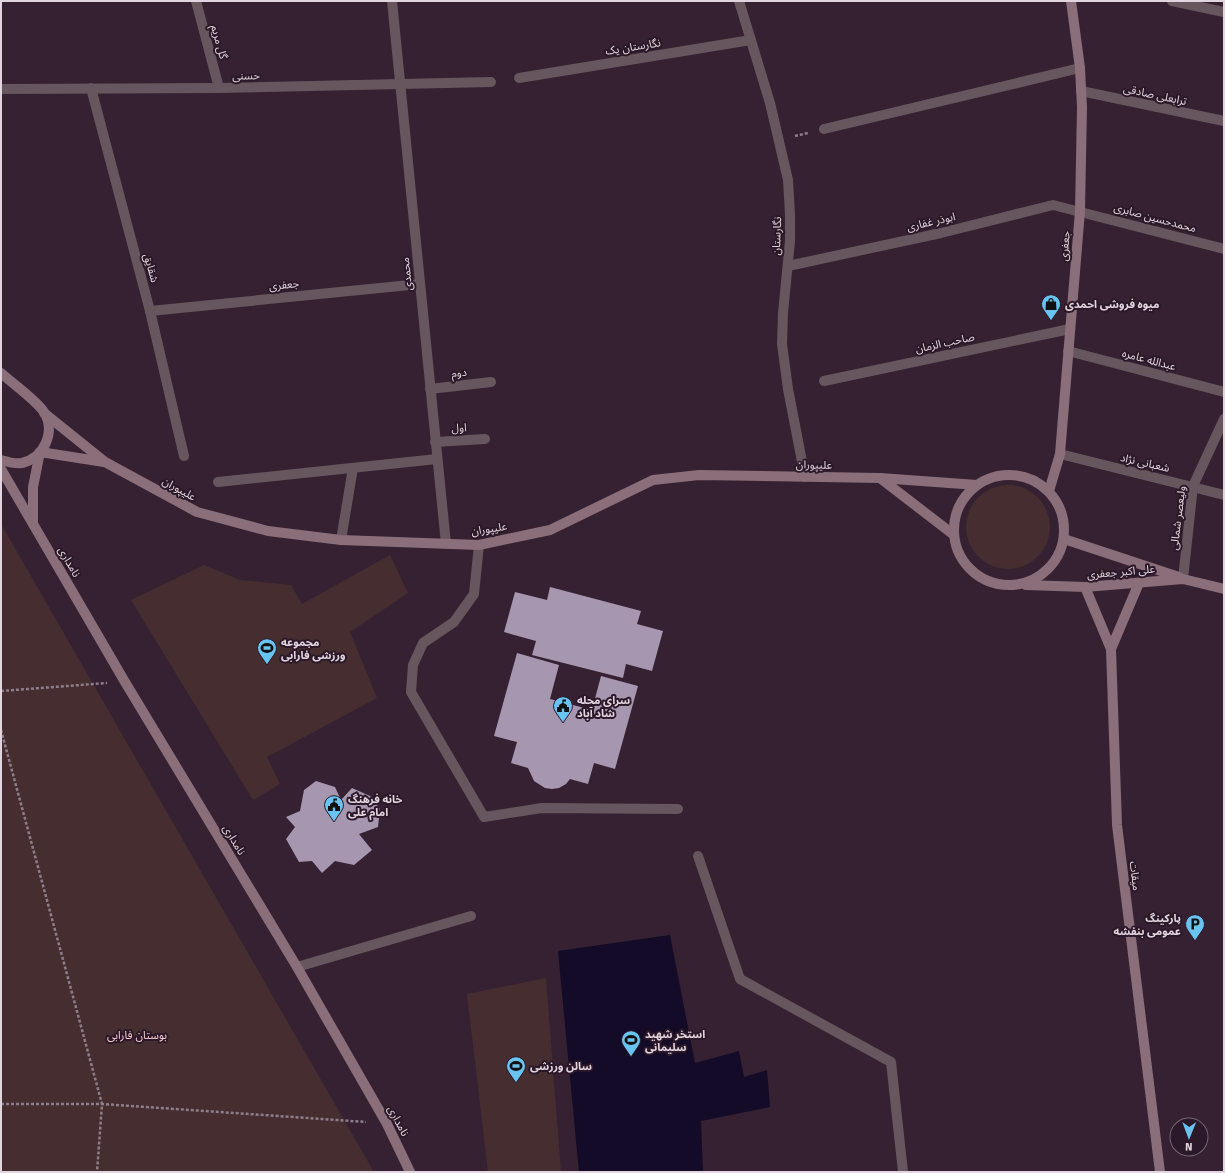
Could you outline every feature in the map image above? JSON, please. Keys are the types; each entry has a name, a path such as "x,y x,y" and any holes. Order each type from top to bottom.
{"street":[{"name":"گل مریم","path":"196,1 219,88"},
{"name":"محمدی","path":"392,1 446,544"},
{"name":"نگارستان","path":"739,1 770,103 788,180 790,215 788,266 783,313 784,363 805,477"},
{"name":"جعفری","path":"1049,491 1060,454 1080,211 1081,91 1080,68 1071,1"},
{"path":"1172,1 1224,12"},
{"name":"نگارستان یک","path":"519,78 751,40"},
{"path":"824,129 1080,68"},
{"name":"حسنی","path":"1,89 219,88 491,82"},
{"name":"شقایق","path":"91,88 150,311 184,456"},
{"name":"ترابعلی صادقی","path":"1081,91 1224,121"},
{"name":"ابوذر غفاری","path":"788,266 940,233 1053,205 1080,211"},
{"name":"محمدحسین صابری","path":"1080,211 1224,249"},
{"name":"جعفری","path":"150,311 420,284"},
{"name":"صاحب الزمان","path":"824,381 1070,329"},
{"name":"عبدالله عامره","path":"1068,351 1224,392"},
{"path":"1,373 37,404 44,413 104,462"},
{"name":"دوم","path":"430,389 491,382"},
{"path":"1,460 11,463 22,462 32,459 40,452 46,443 49,433 48,422 44,413"},
{"name":"ولیعصر شمالی","path":"1183,579 1193,486 1224,419"},
{"name":"اول","path":"435,442 485,439"},
{"path":"40,452 104,462"},
{"path":"33,523 33,488 40,452"},
{"name":"شعبانی نژاد","path":"1060,454 1193,486 1224,495"},
{"path":"218,482 437,459"},
{"name":"علیپوران","path":"104,462 197,512 268,531 341,540 479,545 550,530 653,480 699,475 880,478 977,485"},
{"name":"نامداری","path":"1,468 125,682 297,967 387,1124 410,1172"},
{"path":"341,540 353,468"},
{"path":"1014,475 1033,480 1049,491 1061,510 1064,522 1064,539 1059,556 1048,570 1034,580 1018,585 999,585 982,579 968,568 958,553 954,535 955,516 963,498 977,485 995,476 1014,475"},
{"path":"880,478 954,535"},
{"path":"1064,539 1183,579"},
{"path":"479,545 474,594 454,622 423,643 413,664 411,692 484,817 542,808 678,809"},
{"name":"علی اکبر جعفری","path":"1018,585 1085,587 1183,579 1224,589"},
{"path":"1112,648 1139,582"},
{"name":"میقات","path":"1085,587 1112,648 1117,825 1160,1172"},
{"path":"698,856 740,979 891,1062 903,1172"},
{"path":"297,967 471,916"}],"path":[{"path":"779,141 824,129"},
{"path":"1,691 125,682"},
{"path":"1,730 102,1104 97,1172"},
{"path":"1,1104 102,1104 387,1124"}],"green space":[{"path":"1008,485 1016,486 1031,492 1043,504 1049,519 1049,535 1043,550 1031,562 1016,568 1008,569 1000,568 985,562 973,550 967,535 966,527 967,519 973,504 985,492 1000,486"},
{"name":"بوستان فارابی","path":"1,524 374,1172 1,1172"},
{"name":"مجموعه ورزشی فارابی","path":"390,555 408,593 350,632 377,698 267,757 280,784 253,800 131,600 204,565 240,580 291,585 302,604"},
{"name":"سالن ورزشی","path":"546,978 561,1172 488,1172 467,994"}],"shaded area":[{"name":"استخر شهید سلیمانی","path":"670,935 695,1063 739,1051 744,1077 767,1070 770,1107 701,1121 703,1172 579,1172 558,951"}],"building":[{"path":"550,587 641,611 637,624 663,631 652,671 626,664 623,678 532,655 536,641 504,632 515,592 547,600"},
{"name":"سرای محله شاد آباد","path":"517,653 559,665 550,699 592,710 601,676 638,686 615,769 594,763 588,784 570,779 566,784 559,788 552,789 545,788 534,781 528,768 511,763 517,742 494,736"},
{"name":"خانه فرهنگ امام علی","path":"316,781 335,787 341,800 352,788 370,796 380,809 378,827 359,834 372,850 354,865 335,861 322,873 312,861 299,862 286,839 295,827 286,817 300,811 304,790"}],"place":[{"name":"میوه فروشی احمدی","path":"1051,321"},
{"name":"مجموعه ورزشی فارابی","path":"267,665"},
{"name":"سرای محله شاد آباد","path":"563,723"},
{"name":"خانه فرهنگ امام علی","path":"334,822"},
{"name":"پارکینگ عمومی بنفشه","path":"1195,941"},
{"name":"استخر شهید سلیمانی","path":"631,1057"},
{"name":"سالن ورزشی","path":"516,1083"}]}
